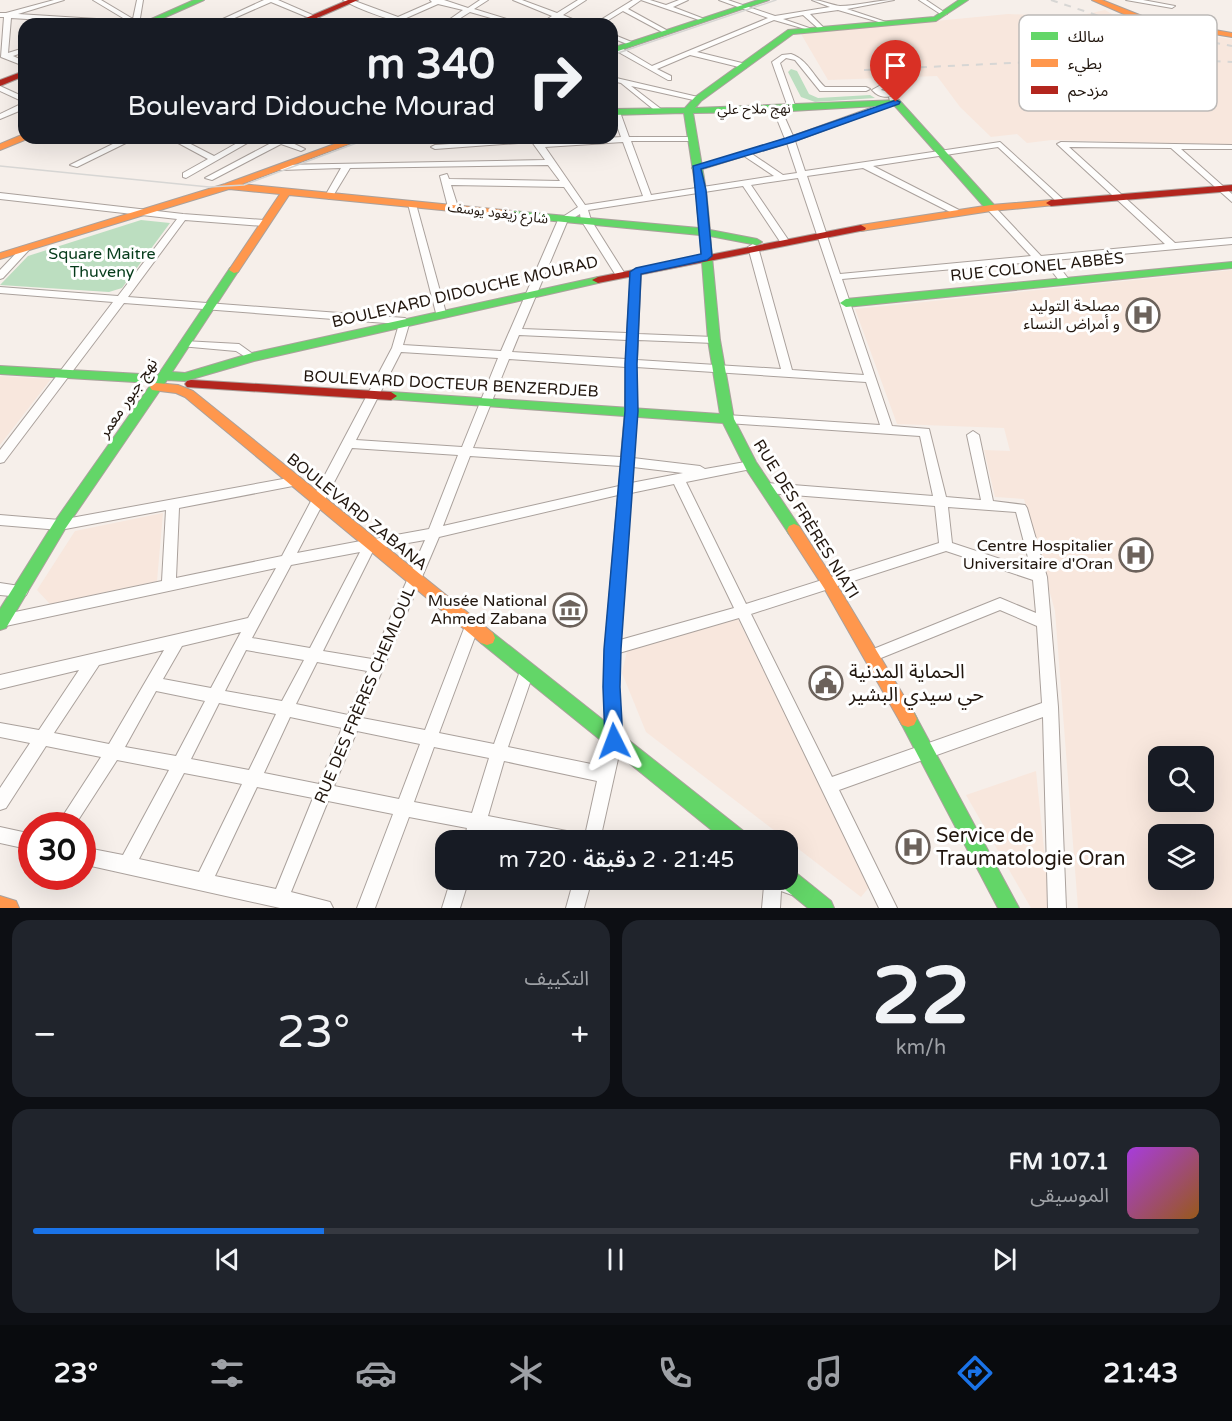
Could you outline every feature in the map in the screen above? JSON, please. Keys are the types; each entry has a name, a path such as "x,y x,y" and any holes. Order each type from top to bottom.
{"main road":[{"path":"158,18 200,0"},
{"path":"313,17 350,0"},
{"path":"618,45 632,44 765,0"},
{"path":"688,110 698,99 791,32 936,19 964,0"},
{"path":"1096,0 1125,15"},
{"path":"1217,33 1232,35"},
{"path":"0,83 18,76"},
{"path":"887,95 991,208"},
{"name":"نهج ملاح علي","path":"618,112 777,109 887,95"},
{"name":"RUE DES FRÈRES NIATI","path":"688,110 701,190 714,340 726,419 751,465 829,584 927,752 1009,908"},
{"path":"0,147 18,140"},
{"path":"0,256 228,186 344,144"},
{"name":"شارع زيغود يوسف","path":"228,186 453,207 563,220 584,214 704,232 760,245"},
{"name":"BOULEVARD DIDOUCHE MOURAD","path":"190,389 205,371 252,357 441,313 760,245 956,212 1226,189"},
{"name":"نهج جبور معمر","path":"1,622 60,525 160,381 286,192"},
{"name":"RUE COLONEL ABBÈS","path":"846,303 1232,265"},
{"path":"0,370 160,381 205,371"},
{"name":"BOULEVARD DOCTEUR BENZERDJEB","path":"160,381 178,389 485,402 726,419"},
{"name":"BOULEVARD ZABANA","path":"190,389 294,482 726,830"},
{"path":"795,890 824,908"},
{"path":"0,906 9,908"}],"street":[{"path":"4,15 61,0"},
{"path":"96,0 127,18"},
{"path":"138,18 140,0"},
{"path":"229,18 271,0 313,17"},
{"path":"350,0 395,18"},
{"path":"400,18 437,0 496,18"},
{"path":"456,18 485,0"},
{"path":"516,0 565,18"},
{"path":"533,6 547,0"},
{"path":"552,18 580,0"},
{"path":"608,18 638,0"},
{"path":"644,0 704,20"},
{"path":"668,7 686,0"},
{"path":"722,0 773,18 816,29"},
{"path":"815,0 887,24"},
{"path":"651,69 773,18 891,0"},
{"path":"922,0 944,14"},
{"path":"1129,0 1172,6"},
{"path":"624,9 666,32"},
{"path":"804,13 816,29"},
{"path":"4,15 37,18"},
{"path":"4,15 4,56 18,62"},
{"path":"618,48 668,78"},
{"path":"690,52 743,66"},
{"path":"792,108 776,62 783,58 792,57 803,61 818,86 823,89 866,89 887,95"},
{"path":"618,82 698,99"},
{"path":"618,83 658,111"},
{"path":"0,88 18,97"},
{"path":"696,168 790,140 887,95"},
{"path":"0,117 18,109"},
{"path":"777,109 790,140 820,235 837,277 888,429"},
{"path":"618,122 648,198"},
{"path":"618,139 692,139"},
{"path":"74,165 119,144"},
{"path":"185,144 214,159"},
{"path":"186,175 241,144"},
{"path":"209,178 275,144"},
{"path":"288,144 301,149"},
{"path":"434,144 453,207"},
{"path":"538,144 566,184 620,274"},
{"path":"584,214 648,198 1000,144 1062,202"},
{"path":"1174,247 1061,144 1232,147"},
{"path":"1173,146 1226,189 1232,199"},
{"path":"745,153 782,178"},
{"path":"281,167 551,162"},
{"path":"864,165 956,212"},
{"path":"329,196 347,166"},
{"path":"445,182 566,184"},
{"path":"745,183 784,241"},
{"path":"0,196 143,213 264,223"},
{"path":"412,204 441,313"},
{"path":"991,208 1065,281"},
{"path":"0,459 183,217"},
{"name":"RUE DES FRÈRES CHEMLOUL","path":"280,899 352,723 434,533 485,402 534,293 563,220"},
{"path":"837,277 1232,241"},
{"path":"760,245 788,375"},
{"path":"0,276 25,249"},
{"path":"594,830 614,741 611,687 612,649 631,411 636,272"},
{"path":"0,290 405,321 396,348 320,501 253,623 181,766 127,865"},
{"path":"516,332 714,340"},
{"path":"184,344 239,348 252,357"},
{"path":"396,348 871,379"},
{"name":"BOULEVARD DOCTEUR BENZERDJEB","path":"726,419 925,432 941,501"},
{"path":"973,435 988,505"},
{"path":"349,444 627,462 713,472"},
{"path":"1,622 371,543 434,533 625,489 751,465"},
{"path":"678,479 888,908"},
{"path":"0,520 60,525 294,482"},
{"path":"767,488 1022,508 1040,577 1050,707 1057,908"},
{"path":"941,501 946,546"},
{"path":"169,585 173,504"},
{"path":"204,881 286,709 371,543"},
{"path":"612,649 829,584 946,546 1040,577"},
{"path":"0,589 21,591"},
{"path":"871,656 1000,604 1043,622"},
{"path":"0,682 253,623"},
{"path":"366,908 472,626"},
{"path":"73,812 112,752 177,641"},
{"path":"243,643 376,666"},
{"path":"0,802 94,660"},
{"path":"476,830 498,754 527,671"},
{"path":"152,684 286,709 607,776"},
{"path":"829,786 1050,707"},
{"path":"0,730 517,830"},
{"path":"0,835 18,840"},
{"path":"96,858 324,908"},
{"path":"451,908 457,890"},
{"path":"575,908 580,890"},
{"path":"771,908 777,890"}],"shaded area":[{"path":"1105,10 1114,15 1082,15"},
{"path":"1008,14 1030,15 1019,15 1019,111 1217,111 1217,37 1232,39 1232,145 1052,140 1027,143 1017,134 991,137 960,107 937,76 828,80 801,34"},
{"name":"Centre Hospitalier Universitaire d'Oran","path":"1232,270 1232,908 1078,908 1055,611 1024,499 995,497 984,450 1010,451 1004,428 897,424 855,309"},
{"path":"0,376 51,379 0,445"},
{"path":"163,513 157,581 50,604 37,590 75,531"},
{"path":"738,619 870,886 861,897 798,849 798,830 774,830 646,732 622,673 627,651"},
{"path":"1036,771 1050,908 1031,908 966,795"}],"green space":[{"path":"791,69 797,71 809,94 818,98 870,95 875,98 815,102 801,97 788,72"},
{"name":"Square Maitre Thuveny","path":"141,220 170,223 122,288 109,292 0,285 28,256"}],"tram line":[{"path":"618,53 776,0"},
{"path":"0,166 209,187 244,185 354,144"}],"railway":[{"path":"1051,0 1096,15"},
{"path":"1217,43 1232,46"},
{"path":"1217,61 1232,62"},
{"path":"864,70 1019,63"}],"traffic: fast":[{"path":"158,18 200,0"},
{"path":"618,49 765,0"},
{"path":"794,530 751,465 727,419 714,340 701,190 688,110 698,99 791,32 936,19 964,0"},
{"path":"618,112 774,109 896,102 991,208"},
{"path":"512,214 704,232 757,242"},
{"path":"846,303 1232,265"},
{"path":"0,623 60,525 132,423 234,270"},
{"path":"163,376 185,377 252,357 598,280"},
{"path":"0,370 161,379"},
{"path":"391,396 727,419"},
{"path":"487,638 727,830"},
{"path":"908,719 1009,908"},
{"path":"798,887 824,908"}],"traffic: slow":[{"path":"1096,0 1133,15"},
{"path":"1217,32 1232,35"},
{"path":"0,147 18,140"},
{"path":"0,256 228,186 344,144"},
{"path":"228,186 512,214"},
{"path":"234,270 286,192"},
{"path":"861,228 991,208 1051,203"},
{"path":"156,387 178,389 189,394 487,638"},
{"path":"794,530 829,584 908,719"},
{"path":"0,906 9,908"}],"traffic: jam":[{"path":"310,18 354,0"},
{"path":"0,83 18,76"},
{"path":"1051,203 1232,188"},
{"path":"598,280 861,228"},
{"path":"191,384 391,396"}],"place":[{"name":"مصلحة التوليد و أمراض النساء","path":"1143,315"},
{"name":"Centre Hospitalier Universitaire d'Oran","path":"1136,555"},
{"name":"Musée National Ahmed Zabana","path":"570,610"},
{"name":"الحماية المدنية حي سيدي البشير","path":"826,683"},
{"name":"Service de Traumatologie Oran","path":"913,847"}],"route":[{"path":"614,741 611,687 612,649 631,411 636,272 707,256 701,190 696,168 790,140 896,102"}]}
